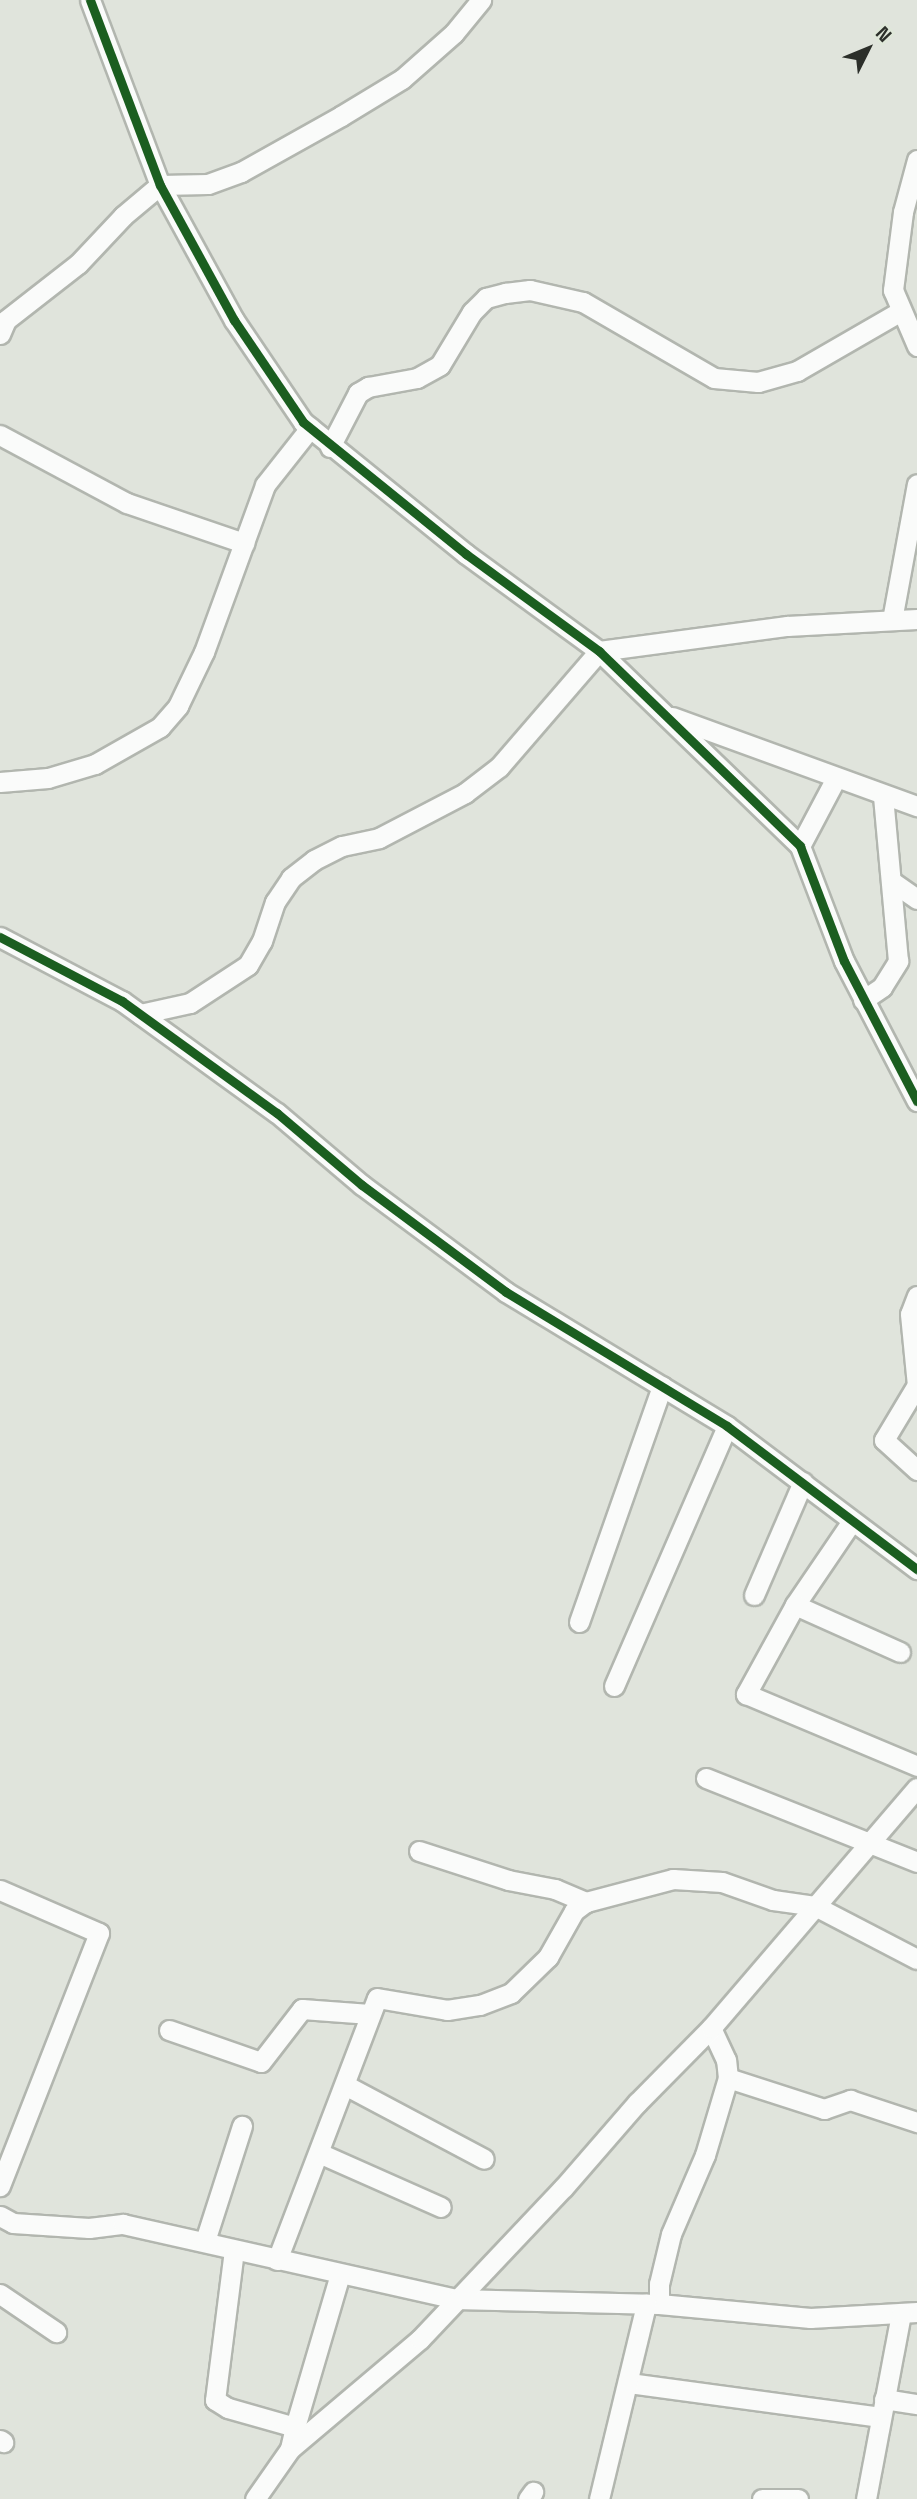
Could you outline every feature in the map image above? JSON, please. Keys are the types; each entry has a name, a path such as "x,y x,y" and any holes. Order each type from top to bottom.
{"street":[{"path":"90,0 160,186 234,320 310,428 330,447 599,650 671,717 800,846 812,887 863,1000 917,1101"},
{"path":"2,323 78,264 123,216 160,186 208,184 241,172 341,116 402,79 454,33 481,0"},
{"path":"917,160 898,244 893,290 917,346"},
{"path":"330,447 358,393 368,387 417,377 440,365 472,312 486,298 505,293 530,290 583,302 714,378 758,382 797,371 901,311"},
{"path":"0,782 48,778 95,764 160,727 178,706 204,652 265,485 310,428"},
{"path":"0,435 127,503 244,543"},
{"path":"892,620 917,484"},
{"path":"140,1014 190,1003 248,965 262,941 275,902 290,878 314,860 342,846 379,838 465,793 499,767 599,650 787,626 917,619"},
{"path":"671,717 697,723 835,780 917,806"},
{"path":"800,846 835,780"},
{"path":"863,1000 882,987 898,961 894,883 883,795"},
{"path":"894,883 917,899"},
{"path":"0,937 85,979 140,1014 277,1113 362,1185 506,1292 727,1426 917,1569"},
{"path":"917,1296 910,1314 917,1385 884,1440 917,1470"},
{"path":"579,1622 662,1386"},
{"path":"614,1686 727,1426"},
{"path":"754,1595 803,1482"},
{"path":"852,1521 795,1605 746,1694 917,1766"},
{"path":"795,1605 900,1652"},
{"path":"706,1779 871,1840 917,1863"},
{"path":"255,2499 290,2449 420,2339 711,2028 917,1789"},
{"path":"419,1852 508,1880 555,1889 586,1902"},
{"path":"277,2260 377,1998 447,2010 480,2005 511,1993 548,1957 574,1911 586,1902 673,1878 722,1882 773,1900 815,1906 917,1959"},
{"path":"0,1890 99,1933 0,2186"},
{"path":"169,2031 261,2062 302,2009 370,2014"},
{"path":"599,2499 671,2234 690,2182 705,2155 728,2078 726,2060 711,2028"},
{"path":"728,2078 824,2109 850,2101 917,2122"},
{"path":"345,2085 484,2159"},
{"path":"205,2241 242,2126"},
{"path":"320,2153 440,2207"},
{"path":"0,2216 13,2224 89,2228 123,2224 455,2300 653,2304 810,2318 909,2312 883,2408 866,2499"},
{"path":"234,2250 215,2400 228,2408 295,2427"},
{"path":"290,2449 340,2274"},
{"path":"0,2294 56,2332"},
{"path":"629,2383 883,2408 917,2404"},
{"path":"762,2499 798,2499"}],"cycle path":[{"path":"90,0 160,185 234,320 303,422 466,554 599,651 800,846 844,961 917,1101"},
{"path":"0,937 122,1001 277,1113 362,1185 506,1292 727,1426 917,1569"}]}
